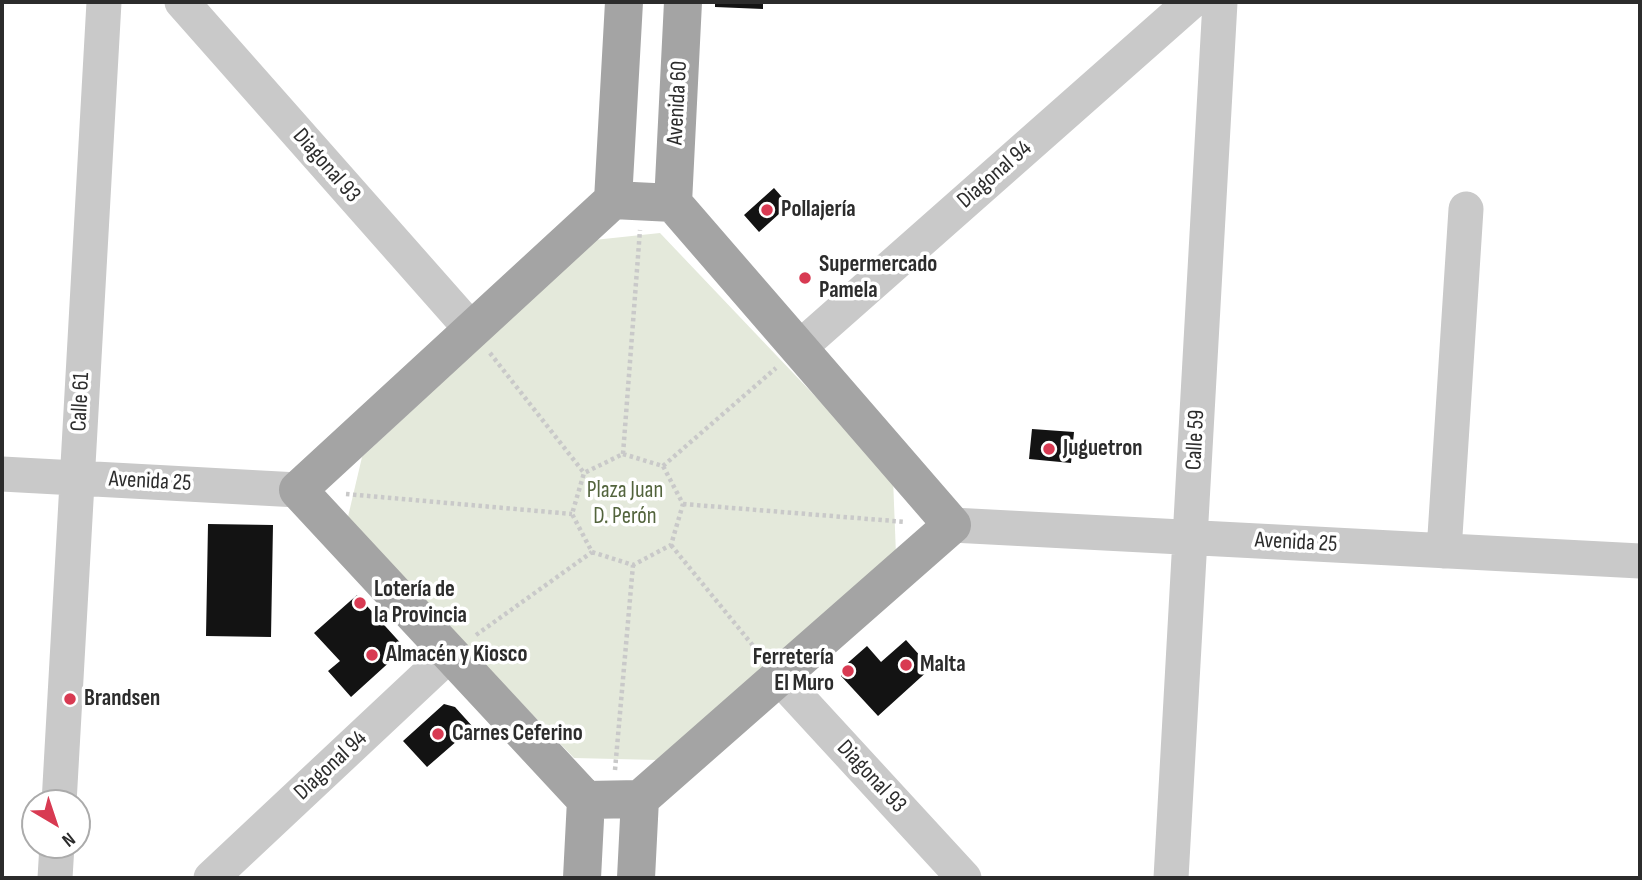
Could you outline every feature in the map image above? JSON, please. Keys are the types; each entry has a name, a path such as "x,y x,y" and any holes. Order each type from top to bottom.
{"main road":[{"path":"582,878 613,800 778,676 952,526 798,349 643,202 624,2"},
{"name":"Avenida 60","path":"643,202 683,2"},
{"path":"635,878 613,800 451,653 298,489 471,329 643,202"}],"street":[{"name":"Calle 61","path":"60,789 104,2"},
{"name":"Diagonal 93","path":"182,2 471,329"},
{"name":"Diagonal 94","path":"798,349 1191,2"},
{"name":"Calle 59","path":"1171,878 1220,2"},
{"path":"1444,551 1466,209"},
{"name":"Avenida 25","path":"2,474 298,489"},
{"name":"Avenida 25","path":"952,526 1640,561"},
{"name":"Diagonal 94","path":"211,878 451,653"},
{"name":"Diagonal 93","path":"778,676 964,878"},
{"path":"55,878 56,859"}],"path":[{"path":"622,454 643,202"},
{"path":"471,329 584,473"},
{"path":"663,466 798,349"},
{"path":"622,454 663,466 683,504 671,545 633,565 592,552 572,514 584,473 622,454"},
{"path":"298,489 572,514"},
{"path":"683,504 952,526"},
{"path":"671,545 778,676"},
{"path":"451,653 592,552"},
{"path":"613,800 633,565"}],"green space":[{"name":"Plaza Juan D. Perón","path":"660,233 893,478 896,555 658,760 574,758 347,521 362,457 594,240"}],"building":[{"path":"715,2 763,2 763,9 715,7"},
{"name":"Pollajería","path":"774,188 789,205 759,232 744,215"},
{"path":"1032,429 1074,432 1071,463 1029,459"},
{"path":"208,524 273,525 271,637 206,636"},
{"path":"357,595 405,648 351,697 328,671 340,661 314,633"},
{"path":"906,640 931,668 878,716 841,676 842,668 867,646 881,662"},
{"name":"Carnes Ceferino","path":"444,704 455,707 473,727 427,767 403,741"}],"place":[{"name":"Pollajería","path":"767,210"},
{"name":"Supermercado Pamela","path":"805,278"},
{"name":"Juguetron","path":"1049,449"},
{"name":"Lotería de la Provincia","path":"360,603"},
{"name":"Almacén y Kiosco","path":"372,655"},
{"name":"Malta","path":"906,665"},
{"name":"Ferretería El Muro","path":"848,671"},
{"name":"Brandsen","path":"70,699"},
{"name":"Carnes Ceferino","path":"438,734"}]}
